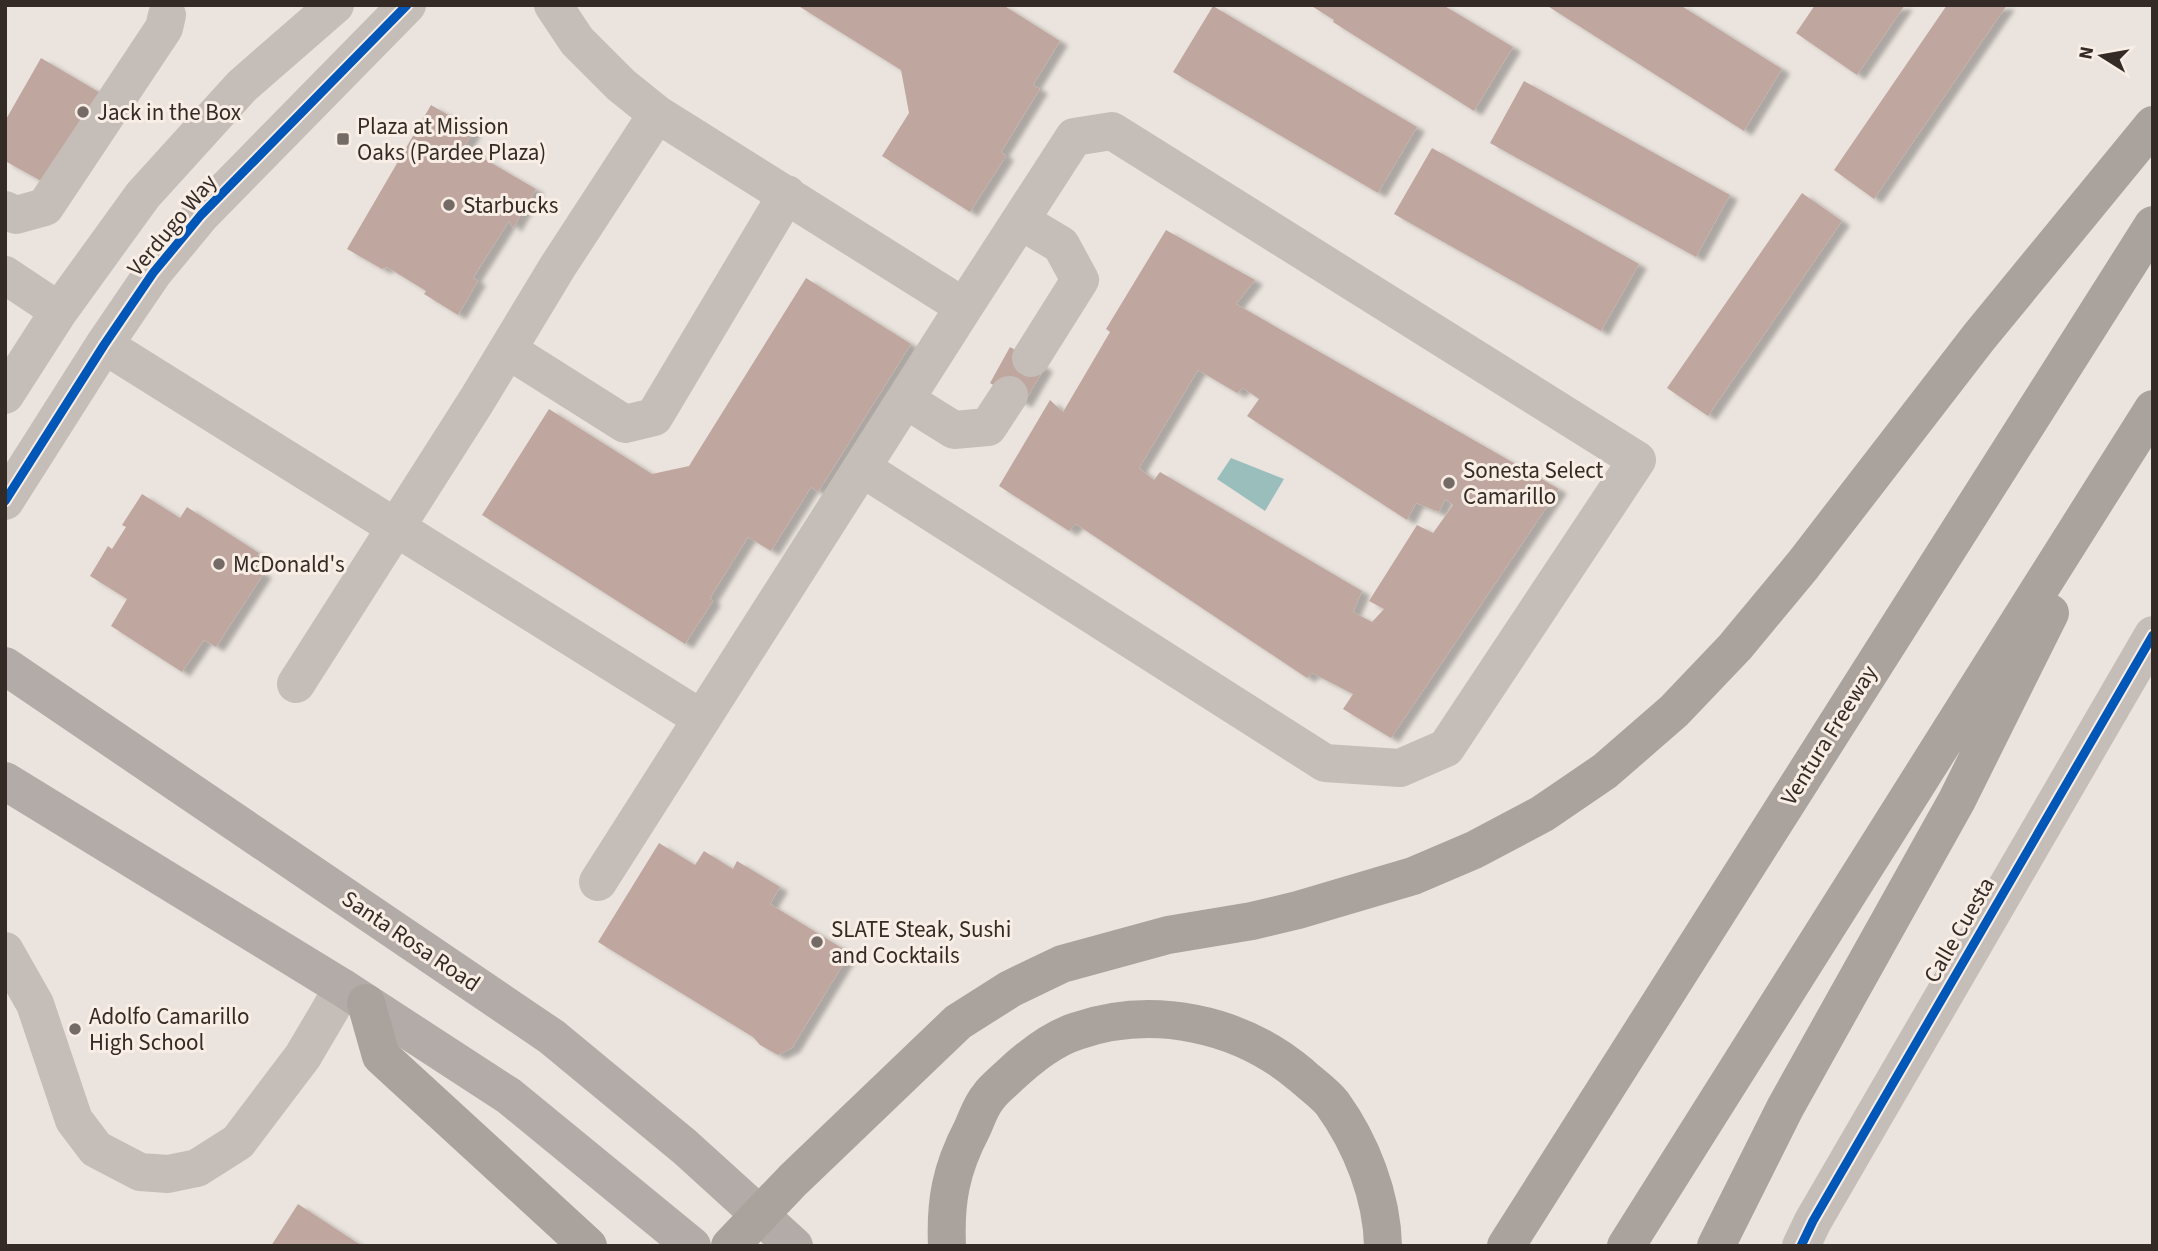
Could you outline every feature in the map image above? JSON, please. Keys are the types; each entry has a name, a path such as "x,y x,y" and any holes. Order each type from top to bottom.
{"highway":[{"path":"730,1246 793,1180 958,1022 1010,989 1062,964 1168,934 1252,921 1413,876 1474,850 1542,814 1605,771 1674,711 1735,647 1803,565 1979,337 2153,125"},
{"name":"Ventura Freeway","path":"1506,1246 2153,225"},
{"path":"1626,1246 2149,416"},
{"path":"1716,1246 1785,1108 1957,800 2149,416"},
{"path":"355,996 382,1056 588,1246"},
{"path":"947,1246 945,1212 957,1158 988,1096 1029,1057 1076,1031 1131,1019 1182,1020 1224,1031 1289,1065 1331,1101 1356,1144 1375,1190 1383,1246"}],"main road":[{"name":"Santa Rosa Road","path":"5,666 552,1038 685,1147 794,1246"},
{"path":"5,782 355,996 509,1096 692,1246"}],"street":[{"name":"Verdugo Way","path":"5,395 59,311 143,195 242,86 335,5"},
{"name":"Verdugo Way","path":"5,501 153,273 201,215 407,5"},
{"path":"553,5 577,41 621,85 657,114 964,307"},
{"path":"5,210 16,215 45,207 164,28 167,15"},
{"path":"296,684 508,350 558,266 657,114"},
{"path":"598,882 964,307 1074,137 1112,131 1637,460 1446,748 1401,768 1325,763 862,468"},
{"path":"508,350 625,424 654,417 787,194"},
{"path":"1021,221 1061,245 1080,280 1031,358"},
{"path":"5,275 59,311"},
{"path":"104,345 702,719"},
{"path":"906,400 954,430 988,427 1009,395"},
{"name":"Calle Cuesta","path":"1801,1246 2153,635"},
{"path":"5,951 35,1004 74,1120 96,1149 140,1172 167,1174 198,1168 238,1142 303,1056 355,996"}],"water":[{"path":"1231,458 1284,479 1265,511 1217,479"}],"building":[{"path":"797,5 1003,5 1060,41 1033,85 1040,89 1001,152 1006,156 970,212 882,156 909,113 901,70"},
{"path":"1310,5 1443,5 1513,47 1474,111"},
{"path":"1546,5 1680,5 1782,69 1744,131"},
{"path":"1815,5 1905,5 1857,75 1796,33"},
{"path":"1947,5 2007,5 1874,199 1834,170"},
{"path":"1213,6 1417,127 1378,193 1173,72"},
{"path":"41,58 104,95 52,187 5,161 5,121"},
{"path":"1524,81 1730,195 1696,257 1490,143"},
{"name":"Starbucks","path":"431,105 474,130 464,147 536,189 513,228 509,221 473,278 478,281 458,315 387,267 382,269 347,249"},
{"path":"1432,148 1639,264 1601,331 1394,214"},
{"path":"1802,193 1842,221 1708,416 1667,388"},
{"name":"Sonesta Select Camarillo","path":"1166,230 1255,280 1236,304 1559,489 1391,738 1343,709 1353,694 1312,673 1307,678 1076,524 1069,531 999,486 1050,400 1063,412 1110,332 1106,329","holes":["1198,370 1237,393 1243,388 1259,399 1247,416 1407,520 1416,503 1439,512 1445,499 1453,505 1433,533 1417,525 1369,601 1384,609 1372,622 1353,612 1362,591 1160,472 1154,480 1139,468"]},
{"path":"806,278 911,344 818,492 811,487 771,551 748,537 710,598 713,601 685,644 482,515 549,409 652,474 689,466"},
{"path":"1010,347 1045,367 1024,403 990,383"},
{"path":"142,494 180,518 187,507 259,553 251,566 264,573 216,647 204,640 182,672 111,626 127,599 90,576 108,546 112,549 126,527 122,525"},
{"path":"659,843 695,865 704,851 733,869 737,861 780,887 770,904 850,953 792,1048 778,1055 598,942"},
{"path":"298,1204 362,1246 271,1246"}],"cycle path":[{"path":"5,501 153,273 201,215 407,5"},
{"path":"1801,1246 2153,635"}],"place":[{"name":"Jack in the Box","path":"83,112"},
{"name":"Plaza at Mission Oaks (Pardee Plaza)","path":"343,139"},
{"name":"Starbucks","path":"449,205"},
{"name":"Sonesta Select Camarillo","path":"1449,483"},
{"name":"McDonald's","path":"219,564"},
{"name":"SLATE Steak, Sushi and Cocktails","path":"817,942"},
{"name":"Adolfo Camarillo High School","path":"75,1029"}]}
